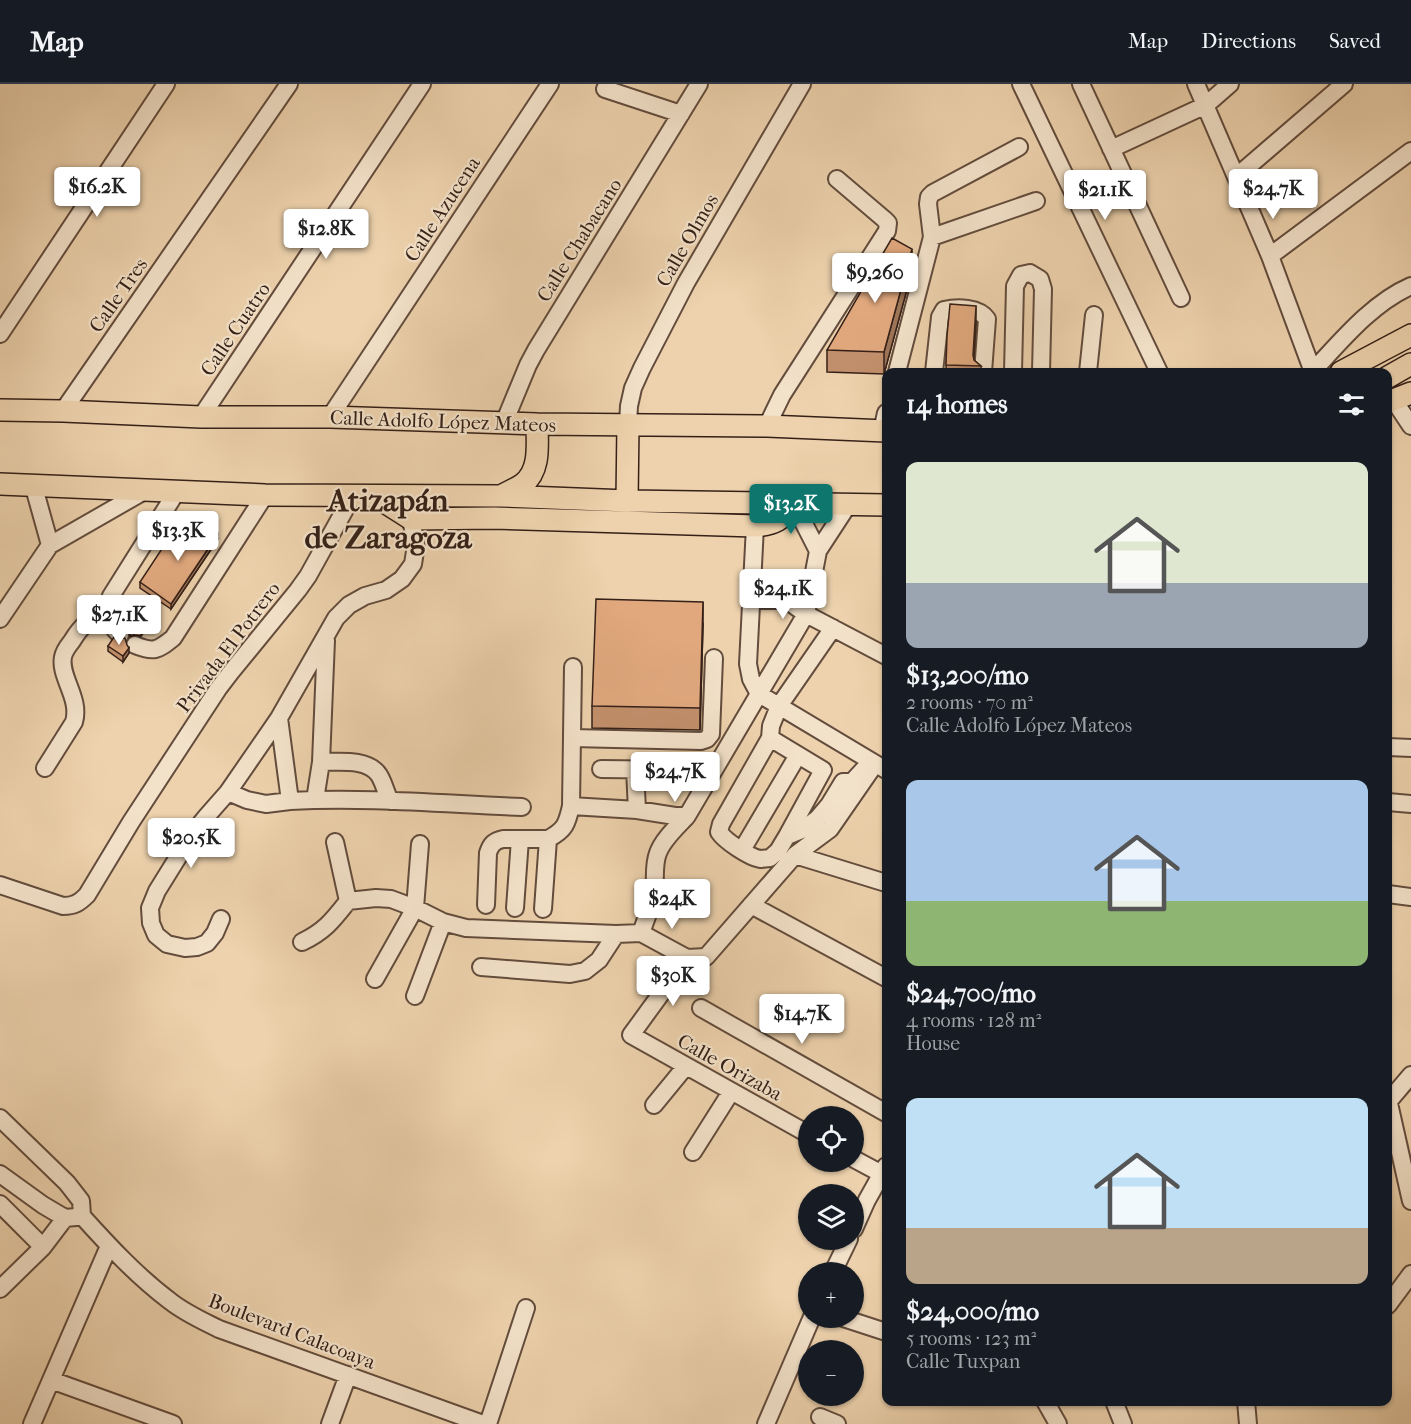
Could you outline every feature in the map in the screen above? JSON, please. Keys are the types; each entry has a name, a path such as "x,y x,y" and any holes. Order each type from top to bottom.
{"main road":[{"path":"1349,368 1411,335"},
{"path":"1392,375 1411,364"},
{"path":"1397,398 1411,386"},
{"name":"Calle Adolfo López Mateos","path":"0,410 537,424 882,425"},
{"path":"501,496 521,485 535,469 537,424"},
{"path":"627,501 628,424"},
{"path":"0,483 265,495 501,496 627,501 882,505"},
{"path":"438,495 494,518"},
{"path":"375,496 411,519 494,518 755,526 769,525 783,518 794,504"}],"street":[{"path":"0,334 166,84"},
{"name":"Calle Tres","path":"63,411 289,84"},
{"name":"Calle Cuatro","path":"201,417 422,84"},
{"name":"Calle Azucena","path":"330,417 550,84"},
{"name":"Calle Chabacano","path":"504,423 536,350 699,84"},
{"name":"Calle Olmos","path":"628,424 628,406 642,368 686,283 801,84"},
{"path":"1021,84 1157,368"},
{"path":"1081,84 1181,298"},
{"path":"1196,84 1270,256 1312,368"},
{"path":"1111,149 1206,105 1230,84"},
{"path":"1236,177 1344,84"},
{"path":"605,89 681,114"},
{"path":"898,368 932,237 927,204 929,197 1018,147"},
{"path":"1270,256 1411,151"},
{"path":"767,426 782,395 887,231 888,223 837,179"},
{"path":"932,237 1036,201"},
{"path":"1013,368 1016,286 1021,275 1030,273 1040,279 1043,289 1041,368"},
{"path":"1316,368 1353,327 1394,295 1411,286"},
{"path":"934,368 940,317 944,310 951,309 975,310 984,314 987,319 983,368"},
{"path":"1088,368 1094,315"},
{"path":"1397,398 1411,426"},
{"path":"33,484 50,545"},
{"path":"0,619 50,545 146,490"},
{"path":"120,635 108,620 107,609 111,596 177,491"},
{"path":"135,645 147,650 160,648 173,638 265,495"},
{"name":"Privada El Potrero","path":"0,885 63,906 73,906 87,896 131,822 231,672 308,576 353,495"},
{"path":"794,504 818,551"},
{"path":"641,933 654,892 658,852 665,840 687,816 806,615 818,551 848,505"},
{"path":"221,919 215,933 207,943 185,948 167,944 156,935 151,923 150,908 157,891 193,833 228,792 279,718 336,618 349,605 365,596 386,590 402,579 413,564 416,545 411,519"},
{"path":"755,526 748,664 751,680 759,694 878,765"},
{"path":"752,600 781,600 792,604 806,615 882,654"},
{"path":"45,768 74,722 76,714 63,666 66,649 86,622 107,609"},
{"path":"823,770 778,851 770,858 760,859 742,850 719,832 721,824 770,738 771,726 779,706 833,628"},
{"path":"315,800 321,762 326,635"},
{"path":"572,738 701,741 707,739 711,734 714,658"},
{"path":"486,905 490,846 503,839 548,839 560,832 568,821 571,806 573,667"},
{"path":"279,718 290,801"},
{"path":"770,738 843,782 852,782 878,765"},
{"path":"1392,747 1411,748"},
{"path":"742,850 798,754"},
{"path":"321,762 360,763 371,767 378,773 390,801"},
{"path":"302,942 317,935 330,924 348,901 376,898 415,908 443,922 466,928 641,933 687,958 706,957 795,855 830,829 878,765"},
{"path":"601,768 688,770"},
{"path":"635,769 637,810"},
{"path":"787,836 804,829 818,818 829,806 843,782"},
{"path":"228,792 247,800 266,804 315,800 522,807"},
{"path":"1392,802 1411,804"},
{"path":"571,806 687,816"},
{"path":"514,908 520,839"},
{"path":"543,909 548,839"},
{"path":"334,842 348,901"},
{"path":"375,979 415,908 420,844"},
{"path":"795,855 882,882"},
{"path":"1392,895 1411,897"},
{"path":"751,905 882,976"},
{"path":"415,996 443,922"},
{"path":"481,967 570,974 585,971 599,960 616,934"},
{"name":"Calle Orizaba","path":"687,958 631,1035 798,1129"},
{"path":"701,1008 882,1111"},
{"path":"654,1105 686,1066"},
{"path":"1392,1096 1411,1075"},
{"path":"693,1152 731,1092"},
{"name":"Boulevard Calacoaya","path":"0,1118 67,1183 81,1201 73,1217"},
{"path":"1392,1138 1395,1166 1411,1201"},
{"path":"864,1163 882,1169"},
{"path":"864,1209 882,1174"},
{"name":"Boulevard Calacoaya","path":"1,1176 43,1205 73,1217 171,1302 197,1318 219,1329 483,1424"},
{"path":"0,1204 42,1247"},
{"path":"0,1289 73,1217"},
{"path":"32,1424 109,1246"},
{"path":"1392,1300 1411,1274"},
{"path":"488,1424 526,1308"},
{"path":"864,1325 882,1331"},
{"path":"766,1424 807,1328"},
{"path":"330,1424 348,1375"},
{"path":"51,1380 173,1424"},
{"path":"1048,1406 1058,1424"},
{"path":"1116,1406 1123,1424"},
{"path":"1246,1406 1248,1424"},
{"path":"820,1417 837,1424"}],"building":[{"path":"892,238 912,249 884,352 827,350"},
{"path":"950,304 976,306 973,355 974,360 981,366 946,365"},
{"path":"200,521 218,534 171,604 140,582 173,532 186,541"},
{"path":"596,599 703,602 700,708 592,706"},
{"path":"132,612 147,623 141,631 130,630 126,620"},
{"path":"114,637 125,638 129,648 123,656 108,646"}],"district":[{"name":"Atizapán de Zaragoza","path":"388,518"}]}
